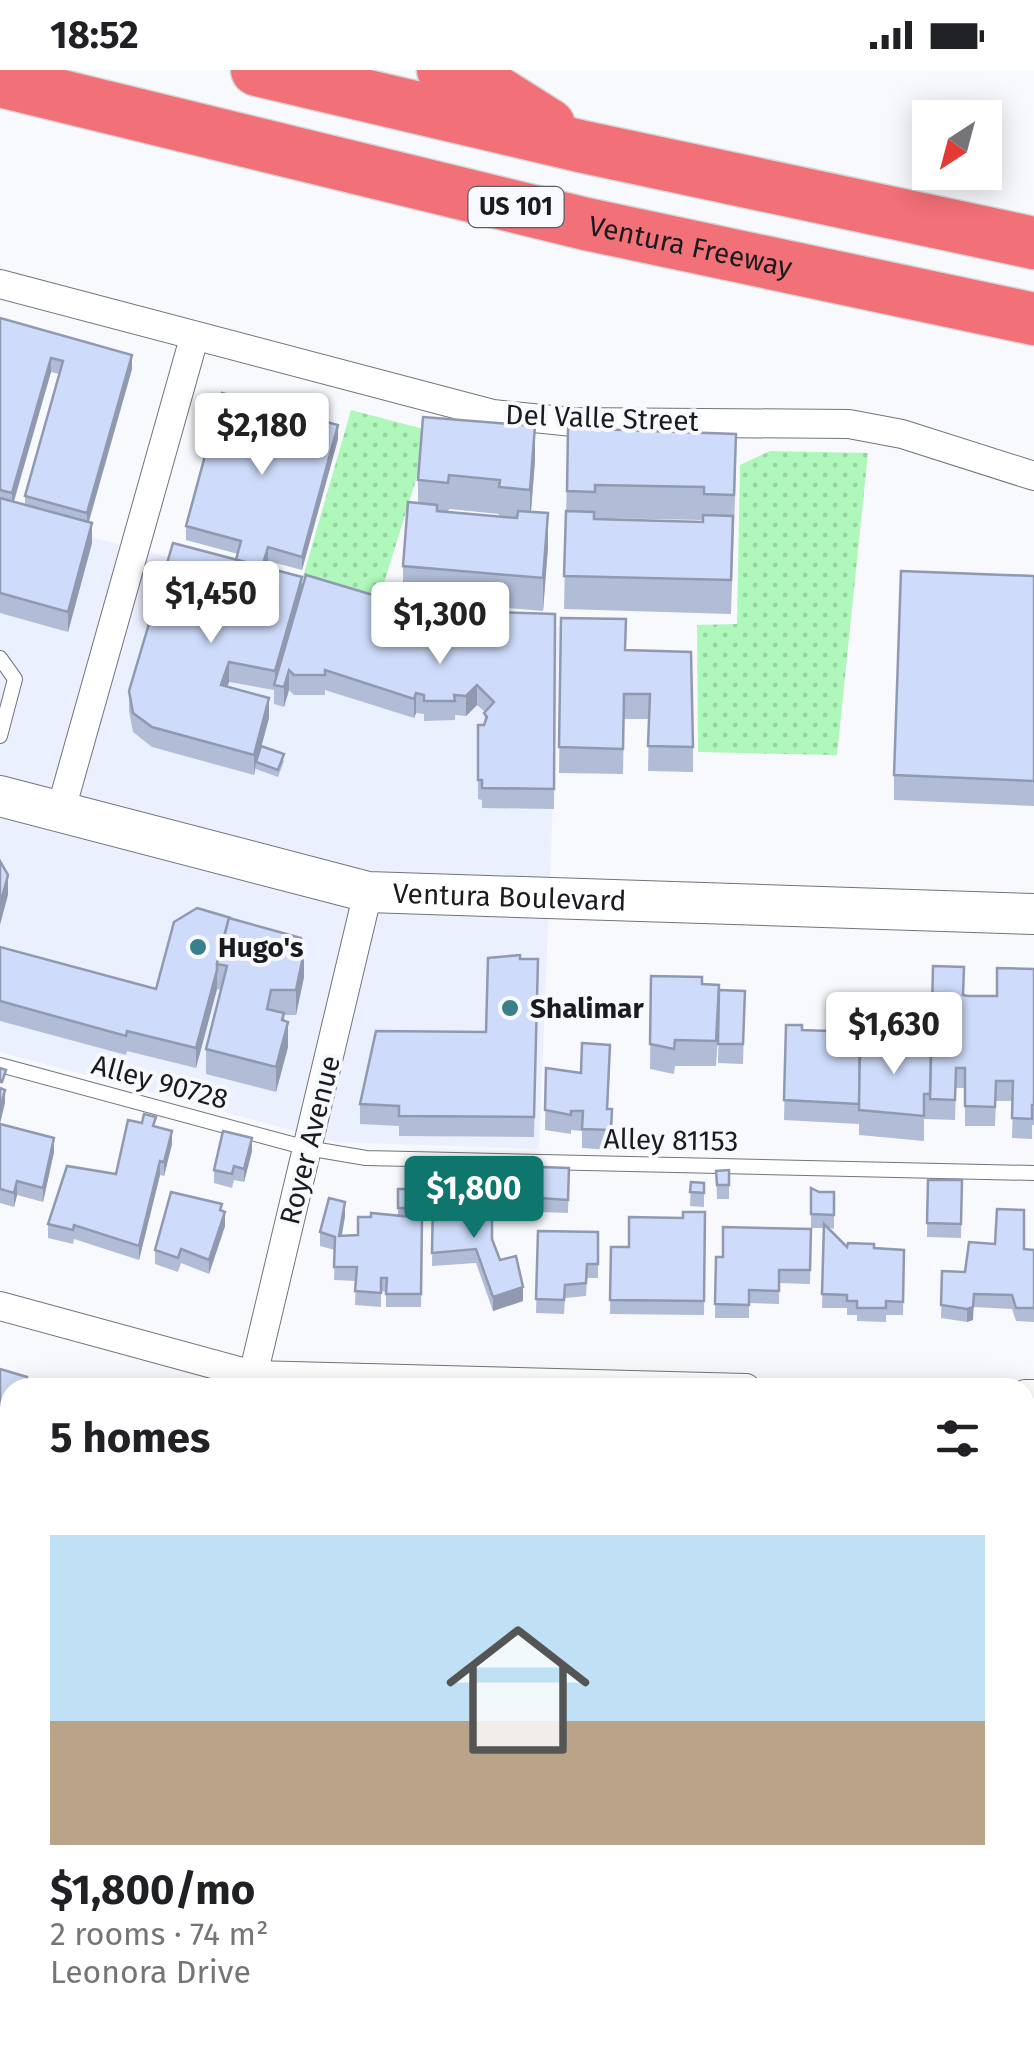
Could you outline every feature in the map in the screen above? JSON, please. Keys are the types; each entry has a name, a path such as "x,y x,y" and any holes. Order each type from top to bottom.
{"highway":[{"path":"258,70 584,147 1034,244"},
{"path":"444,70 481,82 584,147"},
{"name":"Ventura Freeway","path":"0,82 586,224 1034,320"}],"main road":[{"name":"Ventura Boulevard","path":"0,796 368,892 1034,914"}],"street":[{"name":"Del Valle Street","path":"0,284 493,414 573,422 849,424 902,434 1034,476"},
{"path":"60,813 194,338"},
{"name":"Royer Avenue","path":"252,1378 368,892"},
{"path":"0,1306 238,1378"}],"lane":[{"path":"0,658 16,679 0,736"},
{"name":"Alley 90728","path":"0,1065 307,1148"},
{"name":"Alley 81153","path":"307,1148 366,1158 1034,1173"}],"shaded area":[{"path":"0,513 375,612 560,627 539,1149 336,1142 0,1052"}],"green space":[{"path":"351,410 431,431 375,612 299,591"},
{"path":"770,451 868,453 837,755 698,752 697,625 737,624 740,465"}],"building":[{"path":"0,318 132,355 87,513 25,496 63,361 51,358 12,493 0,490"},
{"path":"222,393 338,425 302,557 268,547 262,567 236,560 241,541 186,526"},
{"path":"423,417 535,426 530,490 499,487 500,480 449,475 448,483 418,480"},
{"path":"568,428 736,434 734,495 704,494 704,487 595,485 595,492 567,491"},
{"path":"0,498 92,523 68,612 0,593"},
{"path":"408,502 437,505 437,511 517,518 518,511 548,513 543,578 403,566"},
{"path":"566,511 594,512 594,519 703,522 703,515 733,516 731,580 564,576"},
{"path":"173,543 302,577 275,671 229,662 221,685 269,698 254,755 152,727 133,713 129,691"},
{"path":"901,571 1034,576 1034,781 894,775"},
{"path":"306,575 373,595 456,611 555,614 554,789 482,788 482,780 478,780 478,725 484,725 484,713 494,702 477,685 466,696 454,695 455,701 424,701 424,695 416,693 414,699 325,670 325,675 294,675 289,670 284,687 274,685"},
{"path":"561,618 626,619 625,650 691,652 693,747 648,746 650,694 624,694 623,749 559,747"},
{"path":"261,746 284,754 278,770 256,762"},
{"path":"0,861 8,875 0,905"},
{"path":"197,908 231,918 196,1048 127,1031 126,1036 0,1001 0,947 156,989 174,922"},
{"path":"229,918 301,938 304,952 296,990 271,990 267,1009 284,1013 282,1020 288,1022 276,1067 206,1049 227,966 217,964"},
{"path":"520,955 520,959 538,959 534,1117 399,1116 399,1106 360,1104 376,1031 486,1032 488,958"},
{"path":"933,966 964,967 963,995 968,996 997,996 997,968 1034,969 1032,1119 1012,1118 1013,1081 996,1081 995,1107 965,1106 965,1068 956,1068 955,1100 930,1099"},
{"path":"651,976 702,977 702,984 719,985 716,1041 675,1040 674,1049 650,1044"},
{"path":"719,990 745,991 743,1044 718,1044"},
{"path":"786,1025 802,1025 802,1030 855,1032 855,1048 860,1047 859,1104 784,1100"},
{"path":"860,1042 931,1044 930,1094 924,1094 924,1116 859,1110"},
{"path":"582,1043 610,1045 607,1109 612,1109 611,1130 582,1129 583,1111 571,1111 571,1115 545,1110 546,1068 581,1073"},
{"path":"144,1114 156,1117 153,1126 172,1131 164,1162 160,1161 139,1246 74,1225 73,1230 48,1224 67,1166 116,1174 128,1120 142,1123"},
{"path":"0,1124 54,1138 43,1188 17,1181 14,1193 0,1189"},
{"path":"223,1131 252,1138 244,1169 234,1166 232,1174 214,1170"},
{"path":"541,1167 569,1168 568,1200 540,1198"},
{"path":"729,1170 729,1185 717,1185 716,1171"},
{"path":"928,1180 962,1180 961,1224 927,1223"},
{"path":"691,1182 704,1183 704,1193 690,1192"},
{"path":"811,1188 834,1192 834,1215 811,1214"},
{"path":"398,1189 410,1189 410,1208 398,1208"},
{"path":"171,1192 222,1204 220,1210 225,1212 209,1260 181,1249 178,1258 155,1250"},
{"path":"329,1198 345,1202 339,1236 358,1235 358,1217 371,1217 371,1213 422,1218 421,1294 386,1294 387,1278 381,1278 381,1293 355,1291 357,1267 334,1267 335,1237 320,1232"},
{"path":"433,1201 492,1203 492,1239 500,1260 516,1256 523,1287 493,1297 476,1249 432,1253"},
{"path":"997,1209 1024,1210 1024,1249 1034,1250 1034,1308 1016,1308 1012,1295 974,1294 973,1307 967,1309 941,1305 942,1271 965,1272 969,1242 995,1244"},
{"path":"683,1212 705,1212 704,1301 610,1300 611,1247 629,1247 629,1217 683,1218"},
{"path":"824,1224 847,1247 848,1243 874,1244 874,1248 904,1250 903,1302 886,1301 886,1308 857,1308 857,1301 847,1301 847,1295 822,1294"},
{"path":"723,1227 811,1229 810,1270 779,1270 779,1291 749,1290 749,1305 715,1304 716,1257 723,1257"},
{"path":"538,1231 598,1232 598,1264 587,1264 586,1283 565,1285 564,1300 536,1299"},
{"path":"0,1369 27,1377 27,1378 0,1378"}],"place":[{"name":"Hugo's","path":"198,947"},
{"name":"Shalimar","path":"510,1008"}]}
